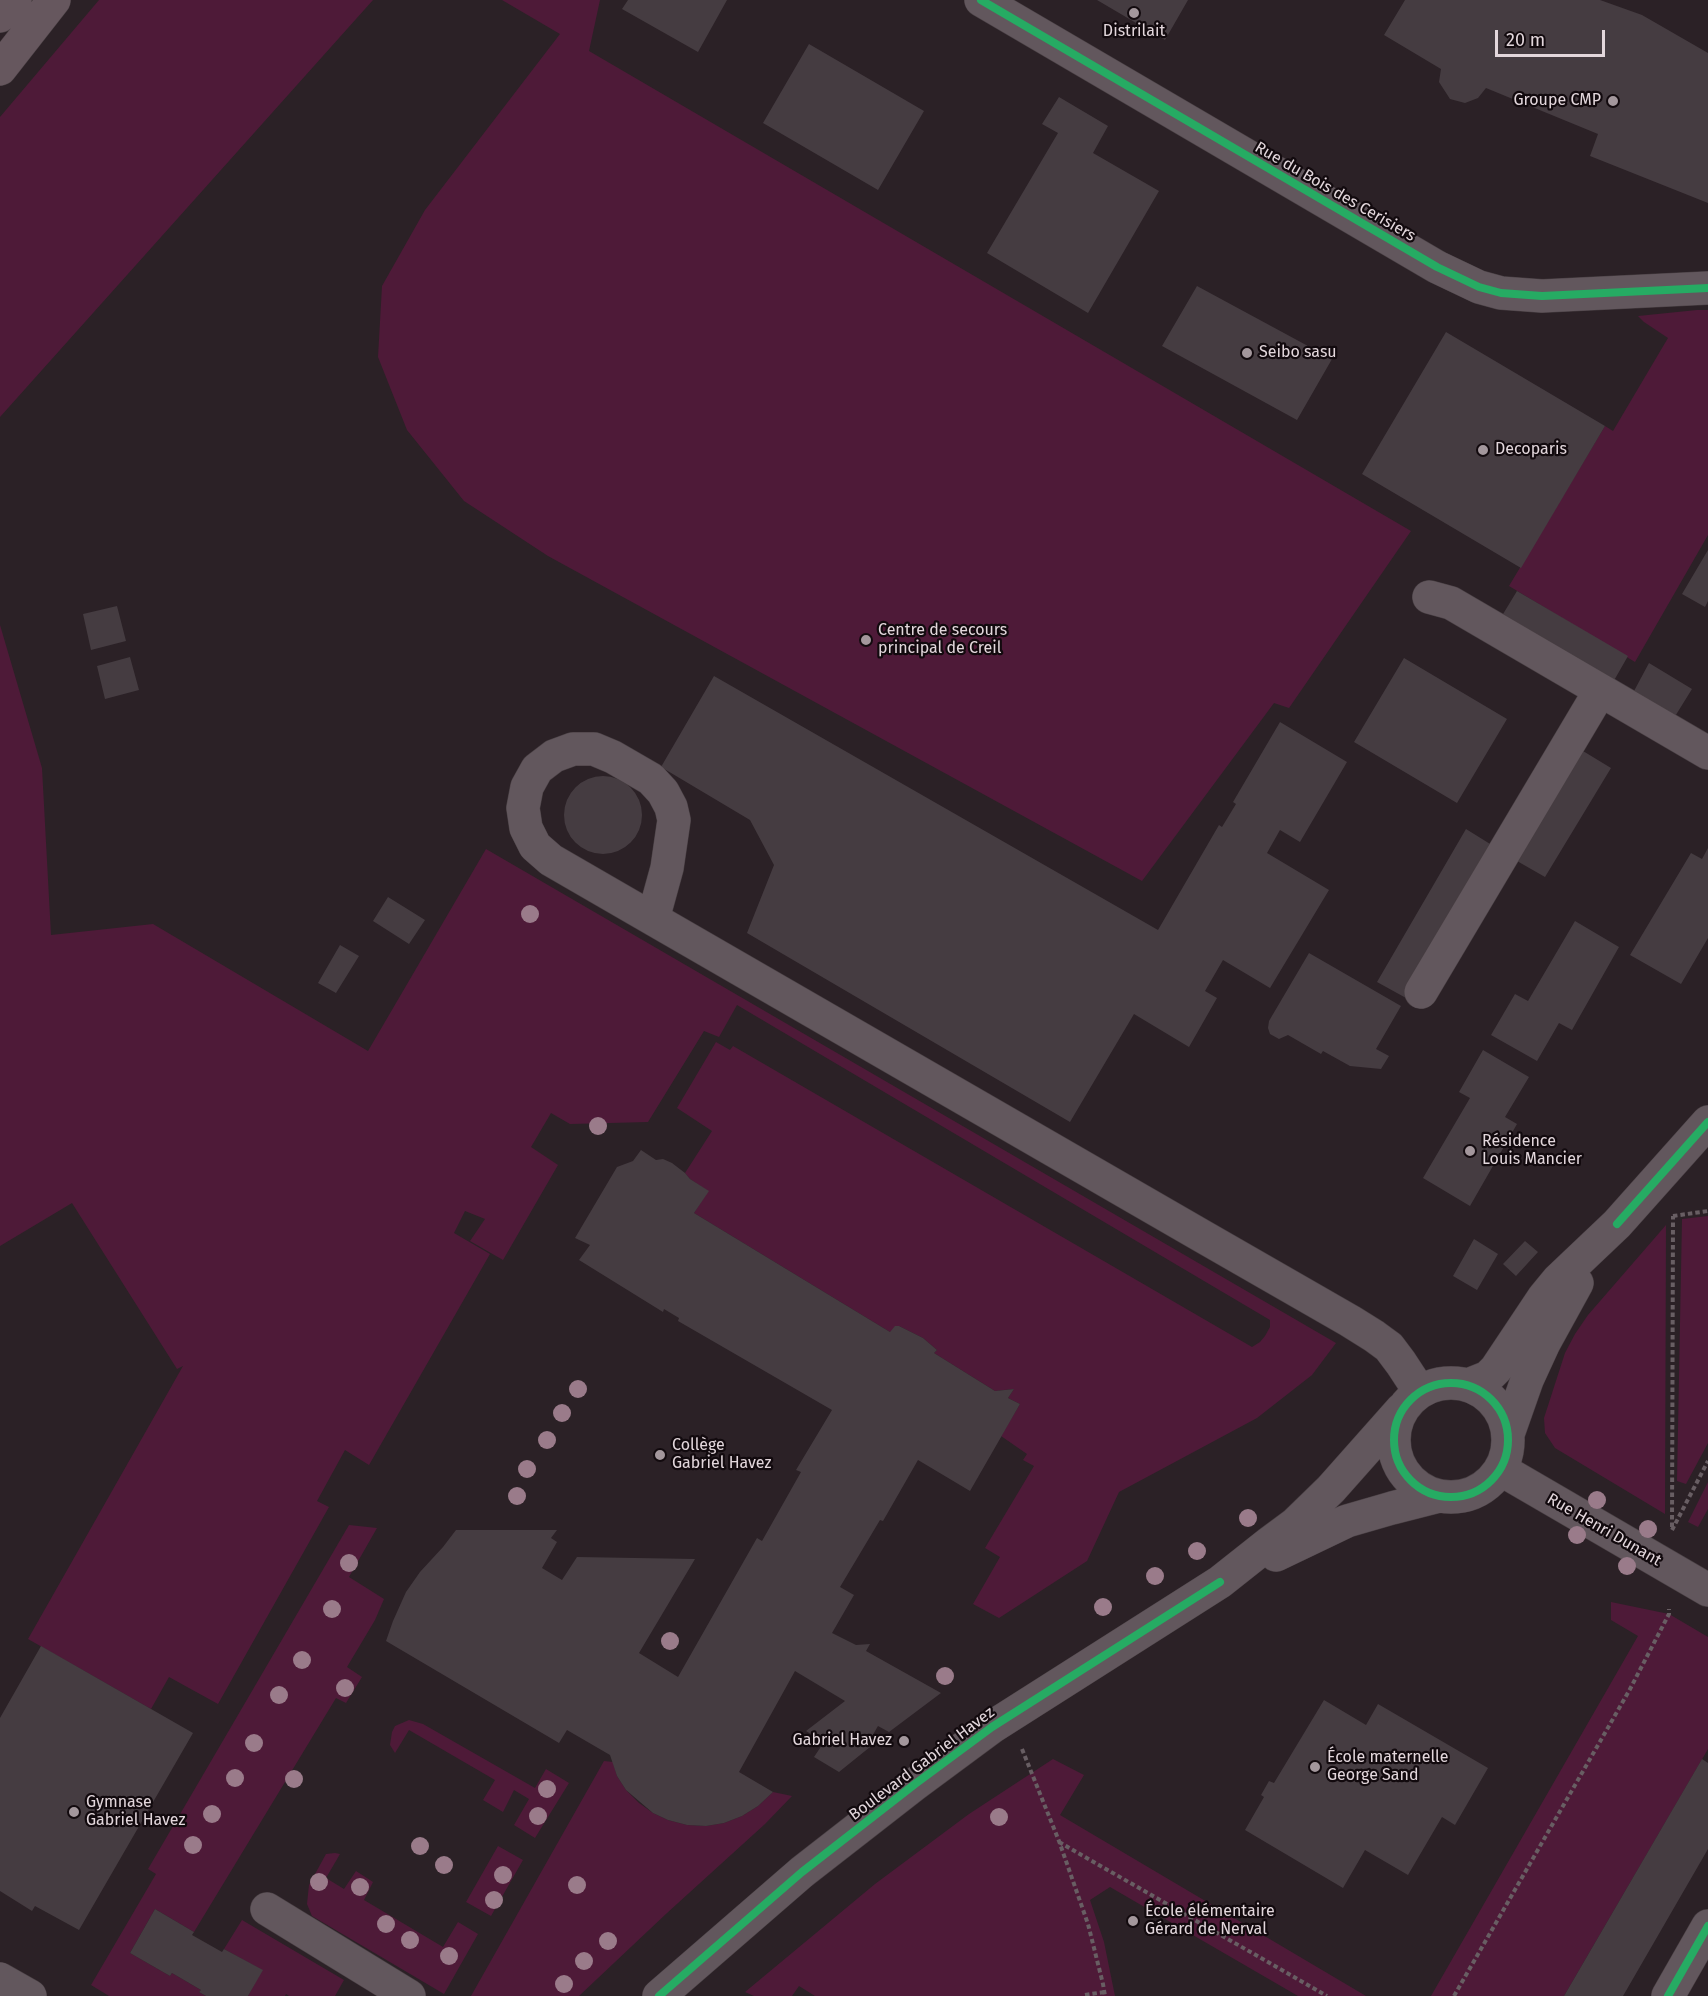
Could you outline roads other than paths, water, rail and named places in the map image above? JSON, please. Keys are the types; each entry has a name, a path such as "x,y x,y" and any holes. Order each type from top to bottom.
{"main road":[{"path":"0,16 15,0"},
{"path":"0,69 54,0"}],"street":[{"name":"Rue du Bois des Cerisiers","path":"981,0 1437,267 1479,287 1501,293 1542,296 1708,288"},
{"path":"1429,597 1451,603 1708,753"},
{"path":"1422,992 1600,691"},
{"path":"653,919 667,868 674,820 671,807 663,792 651,779 614,757 594,749 573,749 554,756 537,769 527,787 523,808 526,828 536,846 551,860 653,919 1374,1336 1389,1347 1401,1363 1411,1401"},
{"path":"1468,1385 1488,1377 1496,1370 1544,1297 1558,1280 1617,1224 1708,1122"},
{"path":"1508,1434 1504,1418 1483,1392 1468,1385 1443,1383 1411,1401 1394,1433 1396,1458 1404,1474 1416,1486 1439,1496 1457,1497 1474,1492 1489,1483 1500,1469 1506,1452 1508,1434 1527,1380 1556,1319 1587,1267 1617,1224"},
{"name":"Boulevard Gabriel Havez","path":"659,1996 802,1872 992,1727 1220,1581 1295,1524 1349,1470 1411,1401"},
{"name":"Rue Henri Dunant","path":"1500,1469 1708,1590"},
{"name":"Boulevard Gabriel Havez","path":"1220,1581 1347,1521 1439,1496"},
{"path":"267,1909 409,1996"},
{"path":"1668,1996 1708,1926"},
{"path":"0,1979 30,1996"}],"place":[{"name":"Distrilait","path":"1134,13"},
{"name":"Groupe CMP","path":"1613,101"},
{"name":"Seibo sasu","path":"1247,353"},
{"name":"Decoparis","path":"1483,450"},
{"name":"Centre de secours principal de Creil","path":"866,640"},
{"name":"Résidence Louis Mancier","path":"1470,1151"},
{"name":"Collège Gabriel Havez","path":"660,1455"},
{"name":"Gabriel Havez","path":"904,1741"},
{"name":"École maternelle George Sand","path":"1315,1767"},
{"name":"Gymnase Gabriel Havez","path":"74,1812"},
{"name":"École élémentaire Gérard de Nerval","path":"1133,1921"}]}
